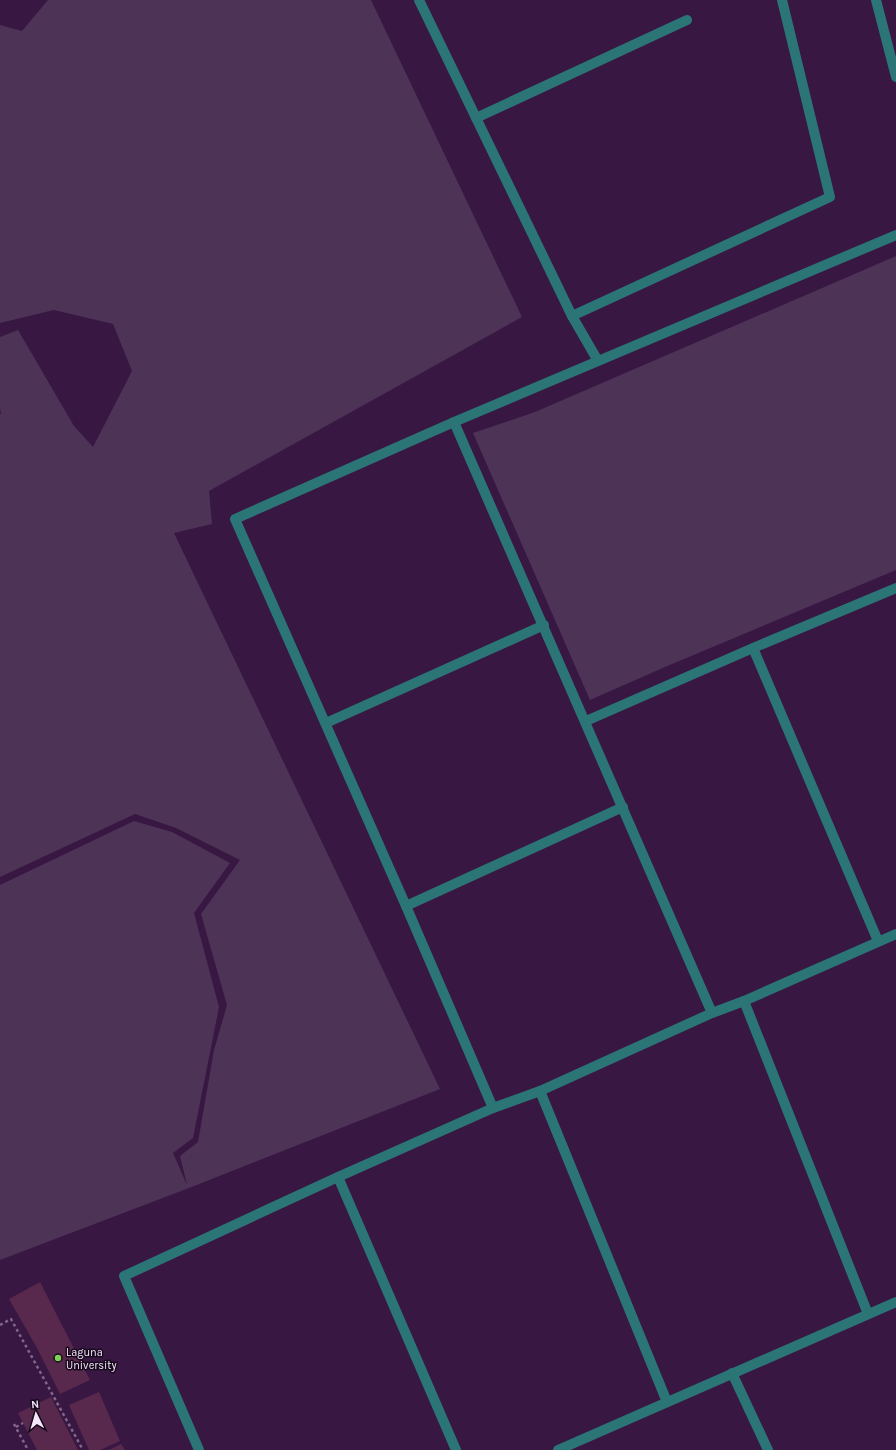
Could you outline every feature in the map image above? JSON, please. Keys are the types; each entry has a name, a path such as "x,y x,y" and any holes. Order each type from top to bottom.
{"street":[{"path":"419,0 572,316 598,361"},
{"path":"572,316 830,197 782,0"},
{"path":"876,0 896,77"},
{"path":"476,118 687,20"},
{"path":"493,1108 326,723 235,519 454,422 896,235"},
{"path":"454,422 586,721 712,1013"},
{"path":"586,721 753,648 896,588"},
{"path":"326,723 544,625"},
{"path":"753,648 878,941"},
{"path":"406,906 623,807"},
{"path":"199,1450 124,1276 338,1177 493,1108 540,1091 712,1013 744,1001 896,934"},
{"path":"744,1001 868,1314"},
{"path":"540,1091 667,1402"},
{"path":"338,1177 456,1450"},
{"path":"559,1450 896,1302"},
{"path":"732,1373 768,1450"}],"path":[{"path":"0,1325 11,1319 83,1450"},
{"path":"23,1423 15,1426 28,1450"}],"shaded area":[{"path":"48,0 371,0 522,317 209,491 212,524 174,533 440,1089 189,1188 0,1260 0,885 134,821 172,832 230,863 194,913 219,1007 193,1138 173,1153 187,1185 180,1156 198,1142 214,1050 227,1005 201,914 240,860 176,828 135,814 0,877 0,337 18,330 74,426 93,447 132,371 113,324 54,310 0,323 0,25 22,31"},
{"path":"896,256 896,570 590,700 473,433 535,412"}],"building":[{"path":"40,1282 90,1380 60,1394 37,1348 9,1299"},
{"path":"99,1392 120,1441 100,1450 89,1450 69,1405"},
{"path":"51,1397 78,1450 37,1450 23,1423 18,1413"},
{"path":"121,1444 125,1450 109,1450"}],"place":[{"name":"Laguna University","path":"58,1358"}]}
